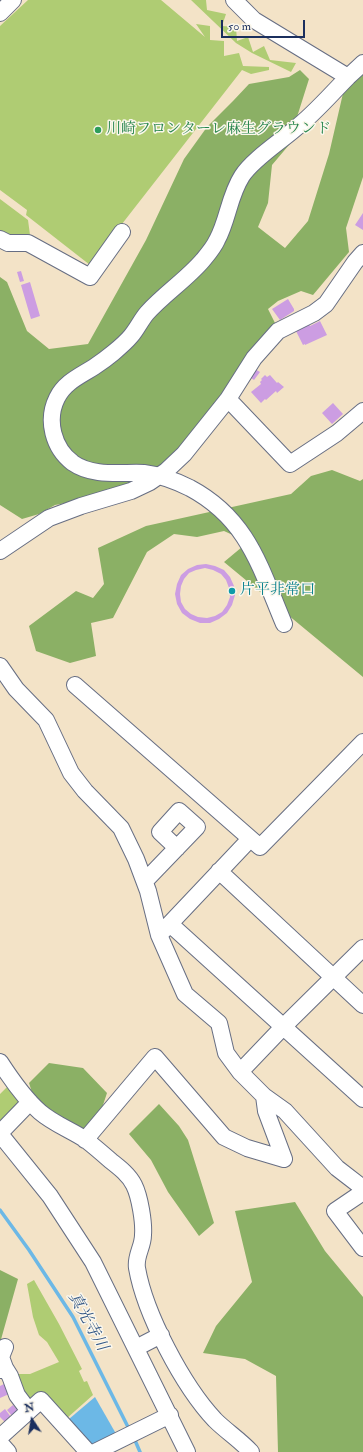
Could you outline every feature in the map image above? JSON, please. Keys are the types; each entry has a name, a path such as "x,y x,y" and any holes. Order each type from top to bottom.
{"street":[{"path":"0,13 13,0"},
{"path":"234,0 254,20 348,77"},
{"path":"284,624 252,549 245,536 232,519 215,504 180,483 145,473 105,473 87,470 73,463 63,454 56,442 52,428 53,412 57,399 64,386 114,352 130,337 147,313 202,261 218,240 233,194 242,176 257,161 299,126 363,63"},
{"path":"0,238 8,243 28,243 90,277 122,232"},
{"path":"0,551 49,518 81,506 131,491 150,482 166,471 184,454 228,399 254,358 278,331 314,313 326,304 363,253"},
{"path":"228,399 290,464 337,433 363,411"},
{"path":"0,666 16,689 46,720 71,773 85,791 121,828 136,859 165,929 185,994 219,1023 226,1052 240,1072 264,1096 285,1111 337,1168 363,1188"},
{"path":"75,686 247,842 260,847 363,742"},
{"path":"165,929 247,842"},
{"path":"145,881 177,848"},
{"path":"219,872 363,1005"},
{"path":"165,929 283,1026 363,1099"},
{"path":"240,1072 283,1026 363,948"},
{"path":"85,1140 155,1057 224,1137 247,1148 284,1159 266,1111 264,1096"},
{"path":"0,1062 30,1102 40,1112 55,1123 85,1140 124,1172 134,1184 139,1198 144,1235 138,1256 137,1266 150,1313 195,1395 216,1420 242,1442 251,1452"},
{"path":"30,1102 0,1134 50,1196 93,1262 187,1452"},
{"path":"363,1192 335,1212 363,1248"},
{"path":"136,1348 161,1335"},
{"path":"5,1347 2,1357 2,1369 10,1376 17,1395 29,1411"},
{"path":"0,1437 41,1400 88,1452"},
{"path":"95,1452 170,1415"},
{"path":"0,1443 8,1452"}],"green space":[{"name":"川崎フロンターレ麻生グラウンド","path":"28,0 161,0 205,37 196,24 210,26 210,40 224,41 224,56 239,53 243,66 269,67 269,70 251,74 242,70 90,265 26,215 27,210 0,190 0,26"},
{"path":"191,0 206,0 207,10 226,14 222,26 236,27 237,41 248,37 253,52 264,46 270,60 296,63 291,72 252,53 236,43"},
{"path":"363,69 363,177 346,228 349,252 313,295 301,291 278,301 268,309 276,325 235,372 221,401 171,457 140,482 83,500 55,505 39,514 22,519 0,505 0,277 7,282 27,331 49,349 88,344 146,240 184,159 207,127 249,84 289,77 300,70 309,79 297,117 294,139 272,165 268,203 258,227 285,248 308,221 329,154 344,89"},
{"path":"0,199 28,220 30,235 14,237 0,230"},
{"path":"332,470 360,481 363,479 363,677 224,562 248,542 224,531 197,537 174,534 147,552 113,618 91,623 96,656 70,663 36,651 29,626 76,591 93,598 104,584 98,548 146,526 291,494 311,476"},
{"path":"49,1063 83,1068 107,1093 96,1126 76,1131 39,1114 29,1083"},
{"path":"11,1083 23,1099 0,1126 0,1094"},
{"path":"159,1104 179,1126 188,1140 214,1223 199,1236 168,1192 151,1160 129,1134"},
{"path":"295,1202 325,1251 363,1297 363,1452 278,1452 276,1376 245,1359 203,1353 216,1326 252,1282 235,1211"},
{"path":"0,1270 18,1279 0,1343"},
{"path":"34,1280 59,1324 82,1369 79,1371 84,1382 87,1381 93,1395 66,1419 35,1400 26,1399 14,1374 30,1374 59,1362 47,1342 39,1335 33,1317 27,1284"}],"water":[{"path":"95,1397 115,1432 114,1436 95,1445 90,1444 69,1419"}],"building":[{"path":"363,213 363,230 355,225"},
{"path":"21,271 24,281 20,282 17,272"},
{"path":"30,282 40,316 31,319 21,285"},
{"path":"288,299 294,311 280,320 272,309"},
{"path":"320,321 327,335 303,345 296,331 309,324 310,326"},
{"path":"253,368 260,372 254,380 248,376"},
{"path":"265,375 267,377 270,375 277,383 278,382 284,387 277,393 276,391 261,403 251,392 261,384 261,379"},
{"path":"333,403 343,414 332,424 322,413"},
{"name":"片平非常口","path":"206,564 224,570 230,577 234,586 235,595 232,605 227,613 210,623 200,623 190,619 182,613 177,604 175,594 181,575 188,569 197,565","holes":["205,568 221,574 226,580 230,597 222,612 207,618 198,617 185,609 181,602 181,586 189,573"]},
{"path":"4,1384 9,1394 0,1398 0,1386"},
{"path":"13,1405 18,1411 12,1416 7,1410"},
{"path":"5,1409 11,1417 5,1422 0,1417 0,1413"}],"waterway":[{"name":"真光寺川","path":"0,1210 29,1250 73,1317 130,1431"},
{"name":"真光寺川","path":"134,1438 140,1452"}],"place":[{"name":"川崎フロンターレ麻生グラウンド","path":"98,130"},
{"name":"片平非常口","path":"232,591"}]}
